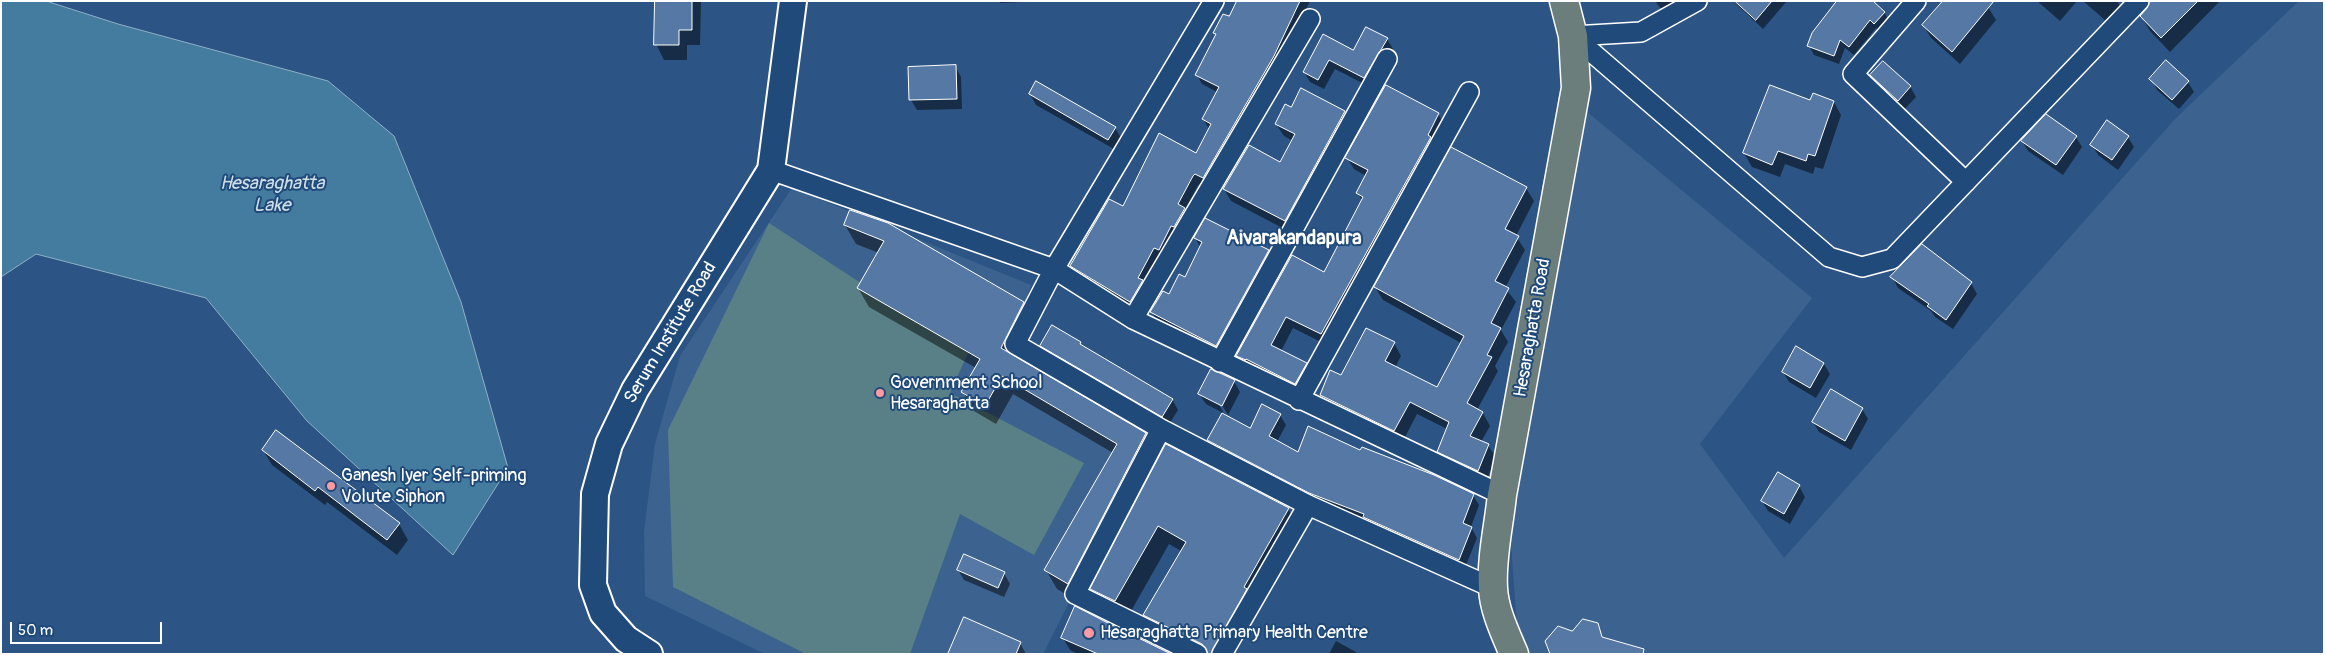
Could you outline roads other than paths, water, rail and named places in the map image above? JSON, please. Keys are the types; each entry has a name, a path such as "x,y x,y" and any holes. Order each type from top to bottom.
{"main road":[{"name":"Serum Institute Road","path":"649,654 626,639 603,613 594,585 595,494 609,444 635,390 771,170 793,1"},
{"name":"Hesaraghatta Road","path":"1514,654 1502,627 1493,588 1502,495 1576,88 1573,36 1564,1"}],"street":[{"path":"1214,1 1054,269 1015,344 1161,429 1308,505 1493,588"},
{"path":"1573,36 1641,32 1697,1"},
{"path":"1916,1 1853,74 1966,182"},
{"path":"1573,36 1830,257 1862,267 1892,259 2138,1"},
{"path":"1133,319 1310,19"},
{"path":"1220,362 1387,59"},
{"path":"1299,400 1469,92"},
{"path":"771,170 1054,269 1133,319 1299,400 1502,495"},
{"path":"1161,429 1075,594 1196,654"},
{"path":"1222,654 1308,505"}],"water":[{"name":"Hesaraghatta Lake","path":"1,1 46,1 118,24 328,81 394,136 461,302 508,468 453,555 307,421 206,298 36,254 1,277"}],"place":[{"name":"Government School Hesaraghatta","path":"880,393"},
{"name":"Ganesh Iyer Self-priming Volute Siphon","path":"331,486"},
{"name":"Hesaraghatta Primary Health Centre","path":"1089,633"}],"district":[{"name":"Aivarakandapura","path":"1294,239"}]}
